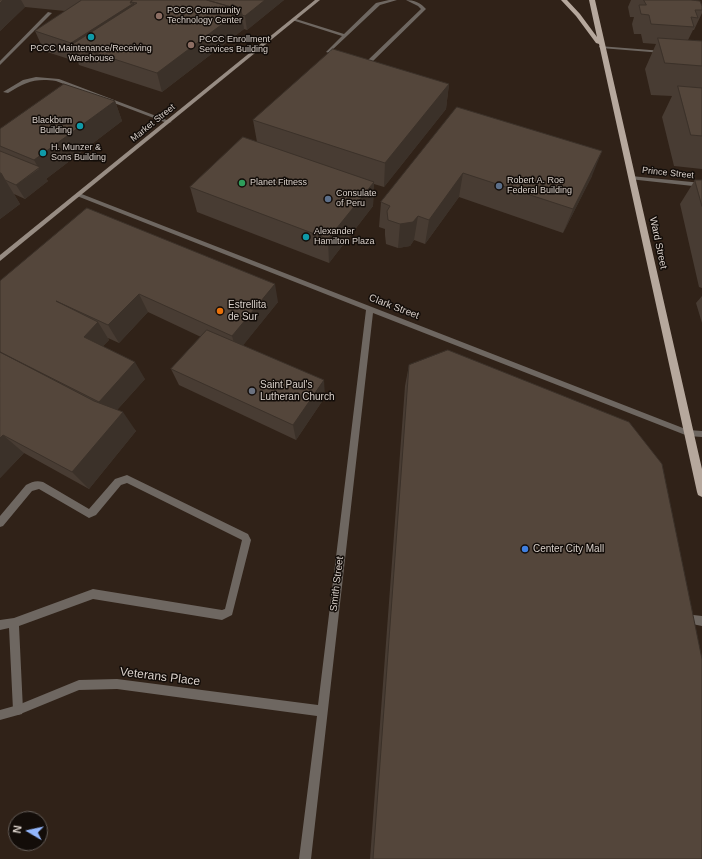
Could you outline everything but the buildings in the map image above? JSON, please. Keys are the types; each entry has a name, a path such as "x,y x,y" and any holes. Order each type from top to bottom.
{"main road":[{"name":"Market Street","path":"0,260 318,0"},
{"path":"564,0 578,15 601,47"},
{"name":"Ward Street","path":"592,0 601,47 702,492"}],"street":[{"path":"348,57 328,52 378,4 395,0"},
{"path":"355,59 368,63 424,10 420,4 408,0"},
{"path":"0,64 50,13"},
{"path":"294,20 344,35"},
{"path":"601,47 673,52"},
{"path":"6,92 27,80 41,78 57,80 169,122"},
{"name":"Prince Street","path":"631,178 702,185"},
{"name":"Clark Street","path":"79,195 688,433 702,434"},
{"name":"Smith Street","path":"305,859 370,309"},
{"path":"0,523 30,488 35,485 40,485 89,514 93,512 118,482 128,479 245,537 247,540 229,612 227,614 222,615 93,594 14,623 0,625"},
{"path":"675,618 702,621"},
{"path":"14,623 18,710"},
{"name":"Veterans Place","path":"0,715 18,710 79,685 117,684 322,711"}],"place":[{"name":"PCCC Community Technology Center","path":"159,16"},
{"name":"PCCC Maintenance/Receiving Warehouse","path":"91,37"},
{"name":"PCCC Enrollment Services Building","path":"191,45"},
{"name":"Blackburn Building","path":"80,126"},
{"name":"H. Munzer & Sons Building","path":"43,153"},
{"name":"Planet Fitness","path":"242,183"},
{"name":"Robert A. Roe Federal Building","path":"499,186"},
{"name":"Consulate of Peru","path":"328,199"},
{"name":"Alexander Hamilton Plaza","path":"306,237"},
{"name":"Estrellita de Sur","path":"220,311"},
{"name":"Saint Paul's Lutheran Church","path":"252,391"},
{"name":"Center City Mall","path":"525,549"}]}
